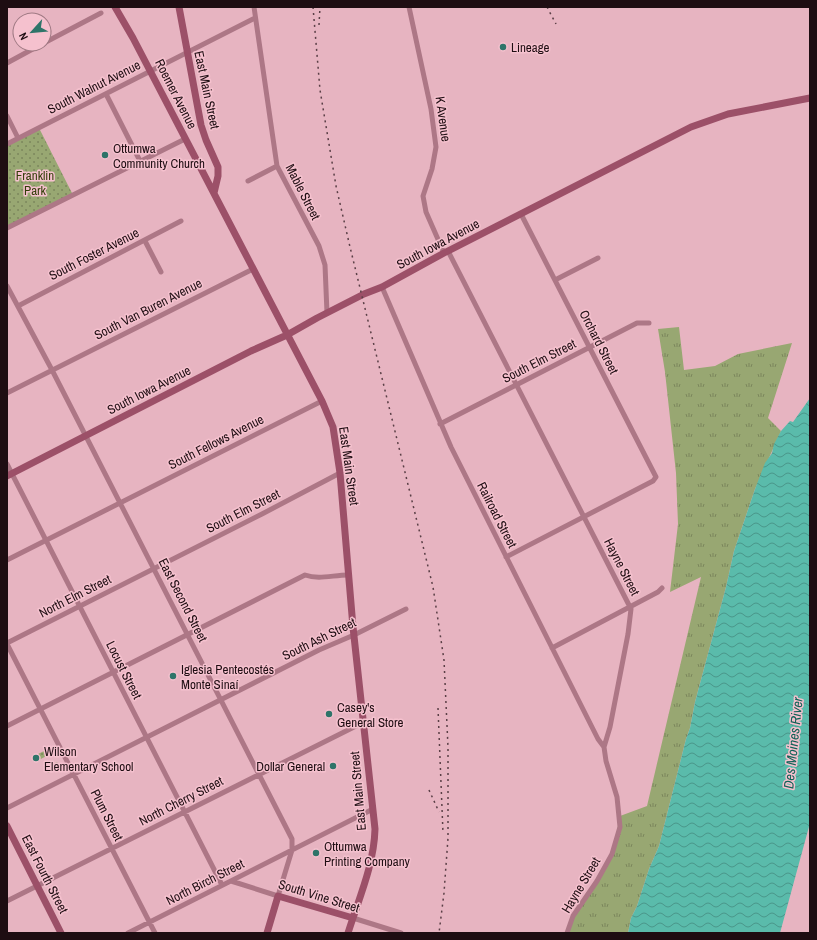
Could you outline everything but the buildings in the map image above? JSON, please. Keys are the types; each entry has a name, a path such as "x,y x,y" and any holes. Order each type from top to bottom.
{"main road":[{"name":"Roemer Avenue","path":"115,7 214,194"},
{"name":"East Main Street","path":"179,7 200,125 218,167 218,176 214,194 322,401 334,427 340,473 348,574 375,829 374,851 371,866 348,933"},
{"name":"South Iowa Avenue","path":"9,475 251,351 287,335 364,294 382,287 446,252 691,127 728,114 810,98"},
{"name":"East Fourth Street","path":"7,826 61,933"},
{"name":"South Vine Street","path":"278,896 353,918"},
{"name":"East Second Street","path":"267,933 278,896"}],"street":[{"name":"Mable Street","path":"254,7 277,166 319,246 325,265 327,313"},
{"name":"K Avenue","path":"409,7 431,109 436,147 432,169 423,196 426,212 446,252"},
{"path":"52,39 101,13"},
{"name":"South Walnut Avenue","path":"7,144 255,18"},
{"path":"7,63 28,52"},
{"path":"106,94 140,161"},
{"path":"7,116 18,138"},
{"path":"7,228 185,139"},
{"path":"248,181 277,166"},
{"name":"Orchard Street","path":"522,214 656,477 653,481 584,517"},
{"name":"South Foster Avenue","path":"18,306 181,222"},
{"path":"145,241 161,272"},
{"name":"Hayne Street","path":"446,252 631,609 628,634 610,727 604,747 606,761 617,797 620,827 612,854 597,881 573,916 567,933"},
{"path":"555,280 598,258"},
{"name":"South Van Buren Avenue","path":"7,393 253,269"},
{"name":"East Second Street","path":"7,286 52,370 292,839 292,850 278,896"},
{"name":"Railroad Street","path":"382,287 450,447 598,739 604,747"},
{"name":"South Elm Street","path":"440,424 637,323 649,323"},
{"name":"South Fellows Avenue","path":"7,560 204,462 322,401"},
{"name":"Locust Street","path":"7,464 9,475 46,540 222,885"},
{"name":"South Elm Street","path":"154,568 340,473"},
{"path":"506,557 584,517"},
{"name":"North Elm Street","path":"7,643 154,568"},
{"path":"7,726 305,575 320,578 348,574"},
{"path":"552,648 658,592 662,588"},
{"name":"South Ash Street","path":"7,808 319,650 354,635 406,609"},
{"name":"Plum Street","path":"7,643 155,933"},
{"name":"North Cherry Street","path":"7,901 364,722"},
{"name":"North Birch Street","path":"128,933 373,809"},
{"name":"South Vine Street","path":"231,881 278,896"},
{"name":"South Vine Street","path":"353,918 401,933"}],"green space":[{"name":"Franklin Park","path":"39,128 73,195 7,228 7,144"},
{"path":"679,327 684,370 715,366 738,354 792,343 768,418 781,431 755,489 734,551 659,846 649,869 637,906 631,918 628,933 567,933 573,916 612,854 620,816 647,806 701,577 670,592 678,524 676,473 665,372 658,329"},
{"path":"50,748 52,753 39,760 36,755"},
{"path":"57,762 60,767 48,773 45,768"}],"water":[{"name":"Des Moines River","path":"810,398 810,823 780,933 628,933 631,918 637,906 649,869 659,846 734,551 755,489 765,463 772,453 774,444 781,431 790,421 793,422"}],"railway":[{"path":"313,7 320,90 336,186 433,587 444,660 448,747 448,838 444,893 439,933"},
{"path":"319,25 320,7"},
{"path":"547,7 556,24"},
{"path":"438,708 443,833"},
{"path":"429,790 439,812"}],"place":[{"name":"Lineage","path":"503,47"},
{"name":"Ottumwa Community Church","path":"105,155"},
{"name":"Iglesia Pentecostés Monte Sinaí","path":"173,676"},
{"name":"Casey's General Store","path":"329,714"},
{"name":"Wilson Elementary School","path":"36,758"},
{"name":"Dollar General","path":"333,766"},
{"name":"Ottumwa Printing Company","path":"316,853"}]}
